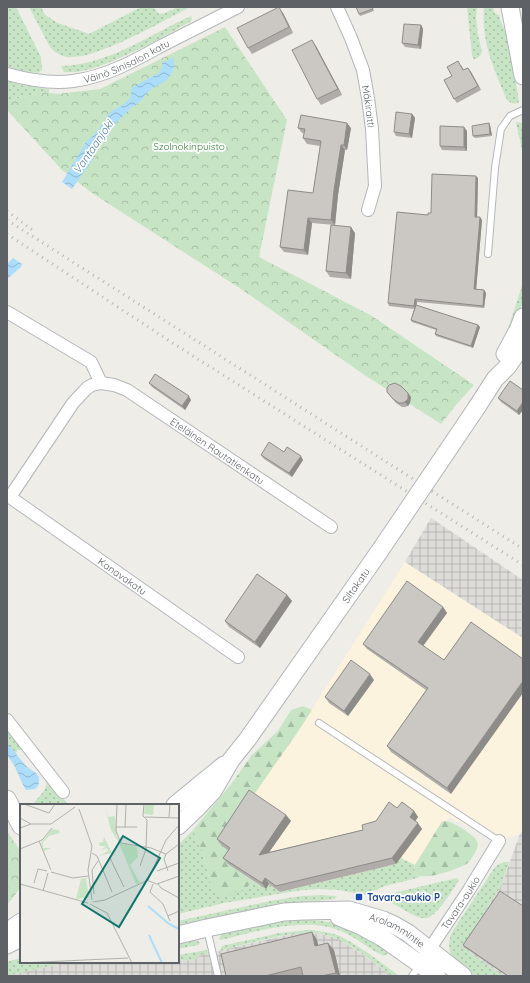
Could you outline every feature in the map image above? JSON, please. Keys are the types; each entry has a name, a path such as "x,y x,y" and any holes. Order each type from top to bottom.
{"street":[{"name":"Väinö Sinisalon katu","path":"7,74 25,79 51,82 73,81 97,76 132,61 238,7"},
{"name":"Mäkiraitti","path":"337,7 363,70 368,98 372,129 375,186 368,210"},
{"path":"510,7 523,76"},
{"path":"7,312 91,362 101,383 87,388 73,403 8,496"},
{"path":"495,379 501,362 523,318"},
{"path":"495,379 508,366 523,344"},
{"name":"Siltakatu","path":"179,825 198,808 213,790 231,760 247,740 373,560 495,379"},
{"name":"Eteläinen Rautatienkatu","path":"101,383 114,385 127,390 331,527"},
{"name":"Kanavakatu","path":"8,496 238,657"},
{"path":"7,720 63,792"},
{"name":"Siltakatu","path":"177,804 231,760"},
{"path":"7,798 20,811"},
{"path":"7,798 20,824"},
{"name":"Tavara-aukio","path":"416,970 469,890 499,841"},
{"name":"Arolammintie","path":"179,935 284,912 349,910 383,920 396,926 408,933 463,976"},
{"name":"Arolammintie","path":"320,911 361,926 383,938 416,970 437,976"},
{"path":"7,932 20,923"},
{"path":"7,945 20,938"}],"lane":[{"path":"488,254 495,168 501,129 510,116 523,110"},
{"path":"318,724 499,841"},
{"path":"207,928 218,976"}],"shaded area":[{"path":"431,518 523,580 523,638 405,562"},
{"path":"405,562 523,638 523,830 520,834 499,841 449,817 415,865 280,892 221,845 297,733"},
{"path":"523,830 523,976 503,976 462,947 501,886 520,834"},
{"path":"297,933 311,933 339,939 392,976 7,976 59,964 179,963 179,961 193,961 200,955"}],"green space":[{"path":"7,7 16,7 41,57 42,70 38,73 17,70 7,66"},
{"path":"29,7 41,7 45,15 58,23 89,34 141,7 153,7 159,14 178,7 190,7 115,45 80,56 65,57 59,55 50,47"},
{"path":"467,7 477,7 476,18 482,52 480,56 474,60 472,55"},
{"path":"484,7 493,7 494,12 499,15 509,39 519,102 517,103 507,100 493,66 484,32"},
{"path":"191,16 192,19 190,22 148,45 113,61 91,69 76,72 64,72 61,66 78,64 112,55"},
{"name":"Szolnokinpuisto","path":"225,27 287,120 259,257 372,316 474,385 441,424 363,374 241,289 92,193 62,170 7,110 7,101 43,92 57,94 100,89"},
{"path":"7,81 21,85 49,89 49,93 43,92 7,101"},
{"path":"516,122 522,123 523,155"},
{"path":"523,282 523,301 517,318 501,353 496,357 514,311"},
{"path":"303,706 312,710 221,845 235,854 228,864 252,880 247,888 221,898 210,882 202,850 193,830 232,783 252,755 278,731 291,710"},
{"path":"7,728 24,750 17,750 16,755 7,743"},
{"path":"47,780 57,789 67,804 34,804 44,791"},
{"path":"443,821 455,824 475,838 478,845 477,849 468,863 458,868 435,875 417,875 414,869 415,865"},
{"path":"193,830 202,850 210,882 247,888 252,880 266,888 269,884 280,892 396,864 401,858 415,865 414,869 417,875 421,877 385,886 365,895 340,890 302,890 224,903 179,914 179,844"},
{"path":"7,831 20,850 20,888 7,905"},
{"path":"505,862 509,862 501,886 462,947 503,976 474,976 460,966 453,958 449,949 450,938 452,932 495,867"},
{"path":"457,878 459,880 445,901 436,912 427,918 415,916 383,898 393,893"},
{"path":"302,896 337,896 335,899 276,906 179,926 179,921 275,900"},
{"path":"305,919 329,922 353,930 390,951 384,956 341,931 313,925 281,926 221,940 219,939 225,932 282,920"},
{"path":"309,930 330,933 344,938 376,958 397,974 397,976 392,976 360,952 340,940 320,934 299,933 279,936 220,951 222,946 279,933"},
{"path":"192,940 200,943 198,945 179,949 179,943"},
{"path":"207,950 209,953 200,955 193,961 179,961 179,955"},
{"path":"20,958 20,963 72,963 59,964 7,976 7,962"}],"water":[{"name":"Vantaanjoki","path":"174,58 173,70 168,78 150,90 140,102 132,107 107,132 100,146 90,153 94,158 72,189 62,182 86,142 93,136 114,109 124,104 131,97 132,88 158,74 162,68 162,63"},
{"path":"13,258 22,264 21,267 7,279 7,264"},
{"path":"7,743 27,767 39,777 38,786 35,789 26,790 24,787 14,765 7,755"}],"building":[{"path":"279,7 289,27 248,48 237,28"},
{"path":"356,7 372,7 373,9 359,14"},
{"path":"404,24 421,25 418,45 402,43"},
{"path":"312,40 338,89 317,99 292,50"},
{"path":"458,61 463,70 468,68 478,86 454,99 444,80 452,76 447,67"},
{"path":"396,112 412,114 409,134 394,132"},
{"path":"301,115 347,123 344,145 341,145 331,220 308,218 304,250 280,247 288,190 313,193 321,141 303,138 305,129 298,128"},
{"path":"489,123 490,134 473,136 472,126"},
{"path":"440,126 464,127 464,147 440,146"},
{"path":"432,174 476,176 475,217 480,217 474,289 484,290 483,306 415,299 414,306 388,303 397,212 428,215 428,213 431,213"},
{"path":"331,225 351,227 346,273 326,271"},
{"path":"416,305 478,325 471,346 435,334 437,329 411,320"},
{"path":"155,374 189,396 182,406 149,383"},
{"path":"510,381 523,390 523,402 517,411 498,398"},
{"path":"395,383 401,386 408,393 408,399 405,402 399,403 387,392 389,385"},
{"path":"269,442 284,452 287,447 301,456 289,473 261,455"},
{"path":"257,574 287,595 255,642 225,621"},
{"path":"407,581 443,607 418,642 444,660 471,622 523,659 523,681 447,788 387,746 428,688 363,644"},
{"path":"351,660 370,674 344,711 325,697"},
{"path":"249,790 286,815 259,855 363,830 362,825 376,821 389,802 397,808 402,802 414,811 410,817 418,823 392,858 276,886 265,878 262,883 223,858 230,848 217,839"},
{"path":"500,891 523,906 523,976 508,976 463,945"},
{"path":"312,932 315,946 328,943 336,973 321,976 303,976 301,967 265,976 226,976 221,954"}],"railway":[{"path":"7,211 35,232"},
{"path":"7,220 523,549"},
{"path":"7,234 171,342 523,565"}],"place":[{"name":"Tavara-aukio P","path":"359,897"}]}
